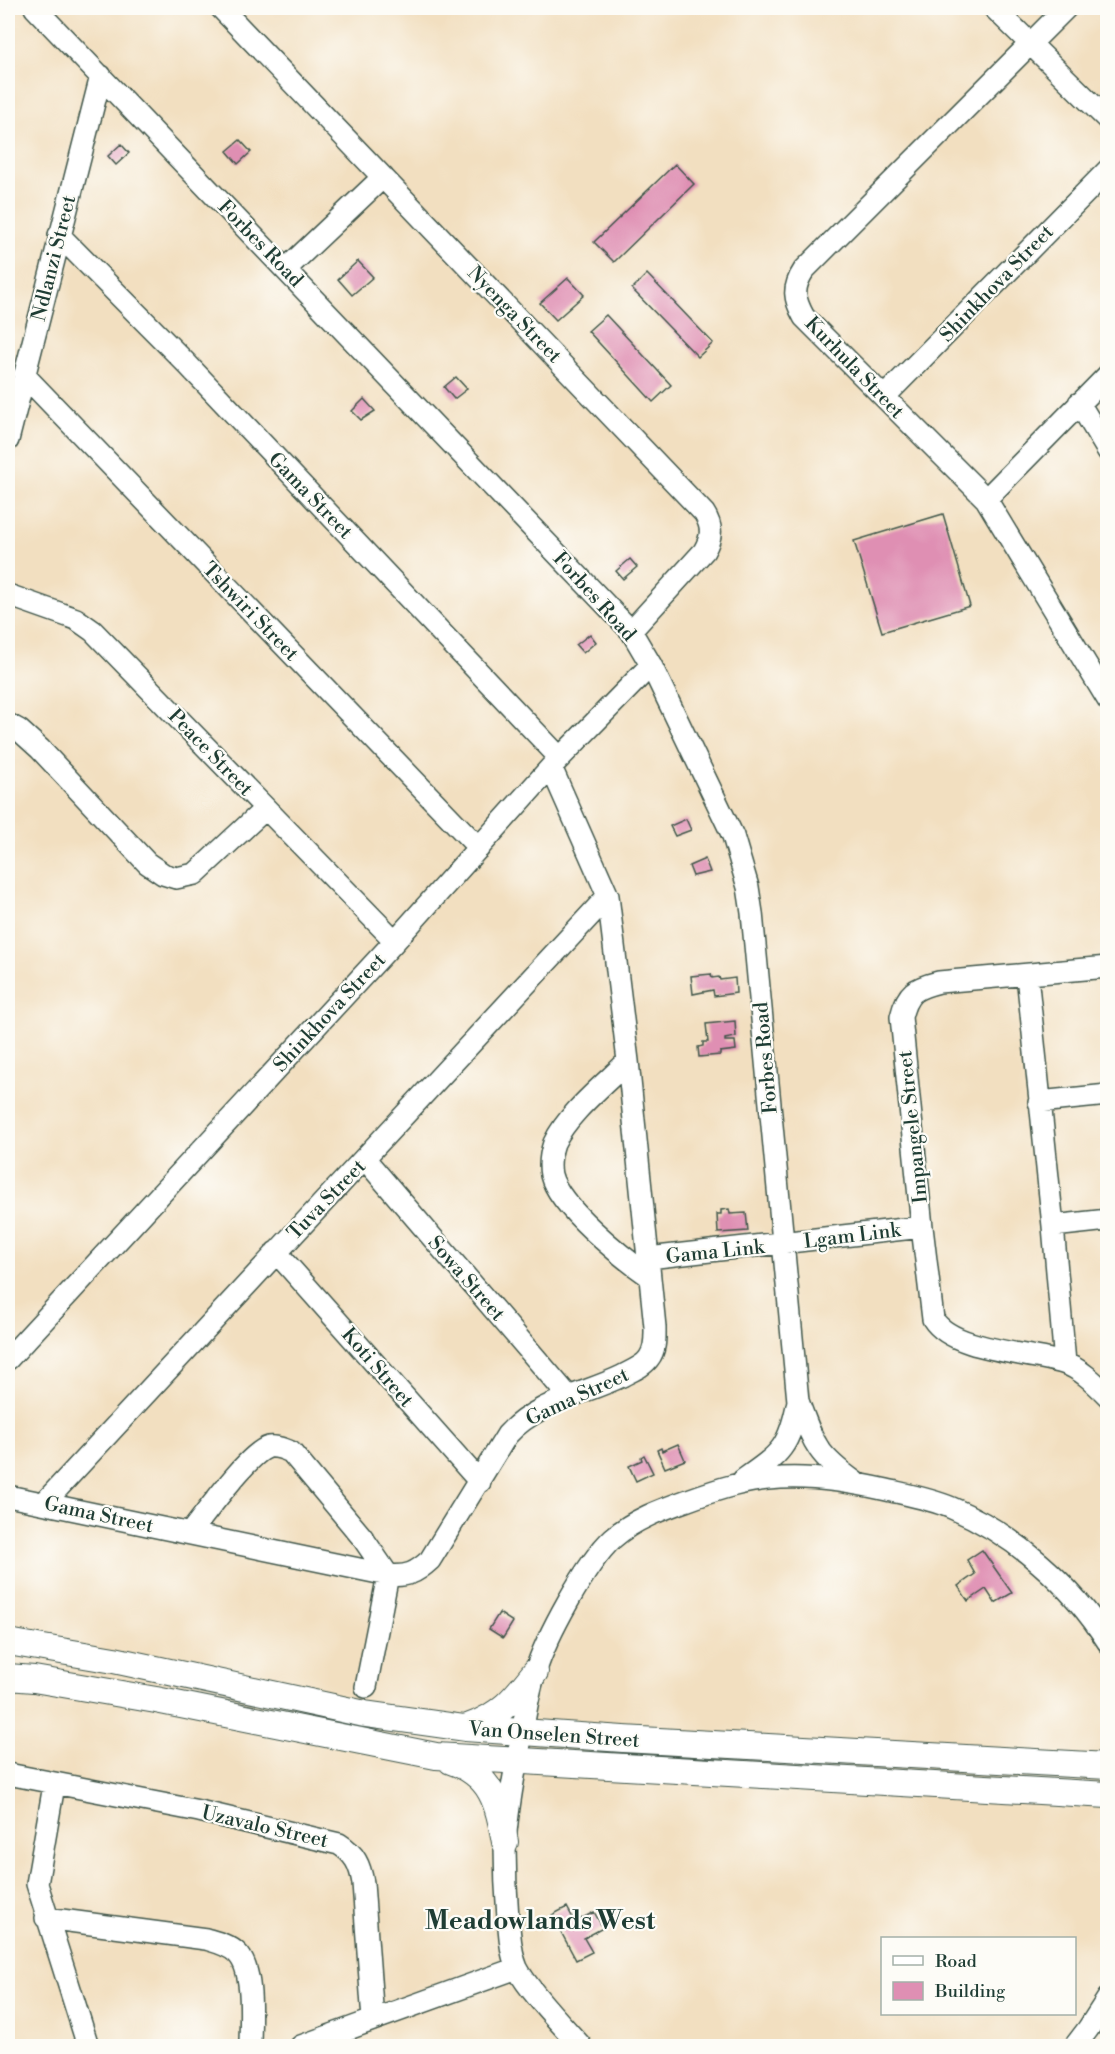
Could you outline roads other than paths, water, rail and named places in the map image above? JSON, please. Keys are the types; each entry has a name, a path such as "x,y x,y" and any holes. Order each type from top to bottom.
{"main road":[{"name":"Van Onselen Street","path":"8,1642 114,1660 365,1714 465,1728 1107,1766"},
{"path":"465,1728 496,1715 509,1704 535,1672"},
{"name":"Van Onselen Street","path":"8,1677 34,1679 156,1700 436,1756 1107,1795"},
{"path":"436,1756 468,1768 488,1785 500,1815 505,1842"}],"street":[{"name":"Forbes Road","path":"34,8 631,631 651,665 733,836 748,887 798,1401 820,1453 855,1482"},
{"name":"Nyenga Street","path":"221,8 704,513 711,523 710,540 704,551 631,631"},
{"path":"994,8 1107,120"},
{"name":"Kurhula Street","path":"1066,8 804,270 795,290 796,302 804,316 986,499 1107,700"},
{"name":"Ndlanzi Street","path":"8,440 100,76"},
{"name":"Shinkhova Street","path":"884,397 1107,170"},
{"path":"286,269 383,177"},
{"name":"Gama Street","path":"8,1496 388,1575 399,1577 413,1574 430,1560 507,1435 516,1425 531,1415 569,1397 637,1368 650,1358 655,1344 628,1061 608,896 556,762 204,382 59,235"},
{"name":"Tshwiri Street","path":"24,375 479,848"},
{"path":"986,499 1107,375"},
{"path":"1079,403 1107,451"},
{"name":"Peace Street","path":"8,595 76,619 93,632 395,940"},
{"name":"Shinkhova Street","path":"8,1359 556,762 651,665"},
{"path":"8,724 19,730 40,749 147,863 163,874 176,878 195,874 265,808"},
{"name":"Tuva Street","path":"44,1503 608,896"},
{"name":"Impangele Street","path":"1065,1363 971,1343 939,1329 933,1319 901,1017 904,1005 911,993 921,986 939,982 1107,967"},
{"path":"1028,975 1065,1363 1094,1382 1107,1396"},
{"path":"628,1061 571,1118 560,1133 554,1144 550,1160 551,1174 557,1188 583,1221 612,1248 648,1267"},
{"path":"1040,1102 1107,1095"},
{"name":"Sowa Street","path":"365,1159 569,1397"},
{"path":"1053,1226 1107,1220"},
{"name":"Lgam Link","path":"782,1244 922,1227"},
{"name":"Gama Link","path":"648,1267 782,1244"},
{"name":"Koti Street","path":"276,1252 480,1482"},
{"name":"Forbes Road","path":"736,1484 765,1465 783,1447 793,1427 798,1401"},
{"path":"190,1533 233,1480 258,1454 268,1448 279,1447 291,1452 362,1537 388,1575 366,1688"},
{"path":"581,2046 517,1968 510,1943 505,1842 517,1761 535,1672 571,1598 591,1565 611,1539 632,1524 654,1513 736,1484 803,1477 855,1482 927,1499 952,1508 1010,1540 1063,1587 1107,1642"},
{"name":"Uzavalo Street","path":"8,1774 54,1785 199,1811 339,1844 350,1851 362,1872 373,2020"},
{"path":"54,1785 37,1884 88,2046"},
{"path":"46,1918 206,1939 237,1953 245,1966 249,1986 250,2046"},
{"path":"301,2046 517,1968"},
{"path":"1075,2046 1107,1998"}],"district":[{"name":"Meadowlands West","path":"540,1920"}]}
